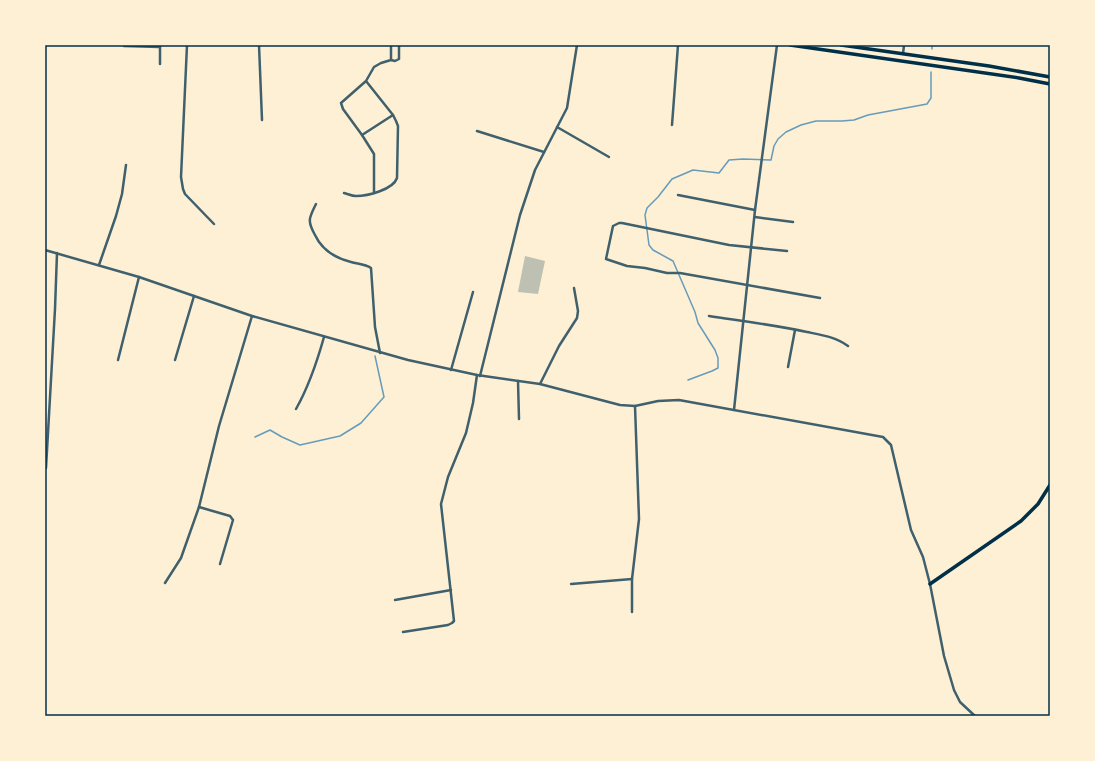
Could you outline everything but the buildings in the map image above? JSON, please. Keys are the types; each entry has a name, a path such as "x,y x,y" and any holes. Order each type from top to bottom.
{"main road":[{"path":"790,45 1019,78 1050,84"},
{"path":"841,45 990,66 1050,77"},
{"path":"930,584 1021,521 1038,504 1050,485"}],"street":[{"path":"187,45 181,177 185,194 214,224"},
{"path":"259,45 262,120"},
{"path":"391,45 391,60"},
{"path":"374,193 374,154 343,110 341,104 346,97 366,81 374,67 381,62 391,60 396,61 399,58 399,45"},
{"path":"403,632 448,625 454,621 441,500 448,477 466,433 478,375 520,215 535,170 567,108 577,45"},
{"path":"672,125 678,45"},
{"path":"734,410 755,210 778,45"},
{"path":"903,54 904,45"},
{"path":"124,46 160,46 160,64"},
{"path":"344,193 358,196 374,193 388,187 396,181 398,126 393,115 366,81"},
{"path":"362,135 393,115"},
{"path":"557,127 609,157"},
{"path":"477,131 544,152"},
{"path":"99,265 122,194 126,165"},
{"path":"678,195 755,210"},
{"path":"316,204 310,215 309,225 322,248 329,253 349,262 365,264 371,268 375,327 380,353"},
{"path":"755,217 793,222"},
{"path":"787,251 751,248 619,223 613,226 606,259 624,266 667,273 680,273 820,298"},
{"path":"45,250 139,277 252,316 380,353 451,370 540,384 620,405 635,406 658,401 679,400 883,437 891,445 911,530 923,557 930,584 944,656 954,690 960,702 975,716"},
{"path":"46,468 56,309 57,253"},
{"path":"118,360 139,277"},
{"path":"540,384 559,346 577,318 578,306 574,288"},
{"path":"451,370 473,292"},
{"path":"175,360 194,296"},
{"path":"165,583 181,558 199,507 219,426 252,316"},
{"path":"709,316 795,330 836,339 848,346"},
{"path":"788,367 795,330"},
{"path":"296,409 308,385 324,337"},
{"path":"518,381 519,419"},
{"path":"632,612 632,579 639,514 635,406"},
{"path":"199,507 230,516 234,520 220,564"},
{"path":"571,584 632,579"},
{"path":"395,600 451,590"}],"waterway":[{"path":"688,380 718,368 718,358 715,350 698,323 695,312 673,261 653,250 649,245 645,215 647,208 672,179 693,170 719,173 729,160 771,160 774,146 778,139 786,132 801,125 816,121 854,120 868,115 927,104 931,98 931,72"},
{"path":"255,437 270,430 300,445 340,436 361,423 384,397 375,356"}]}
